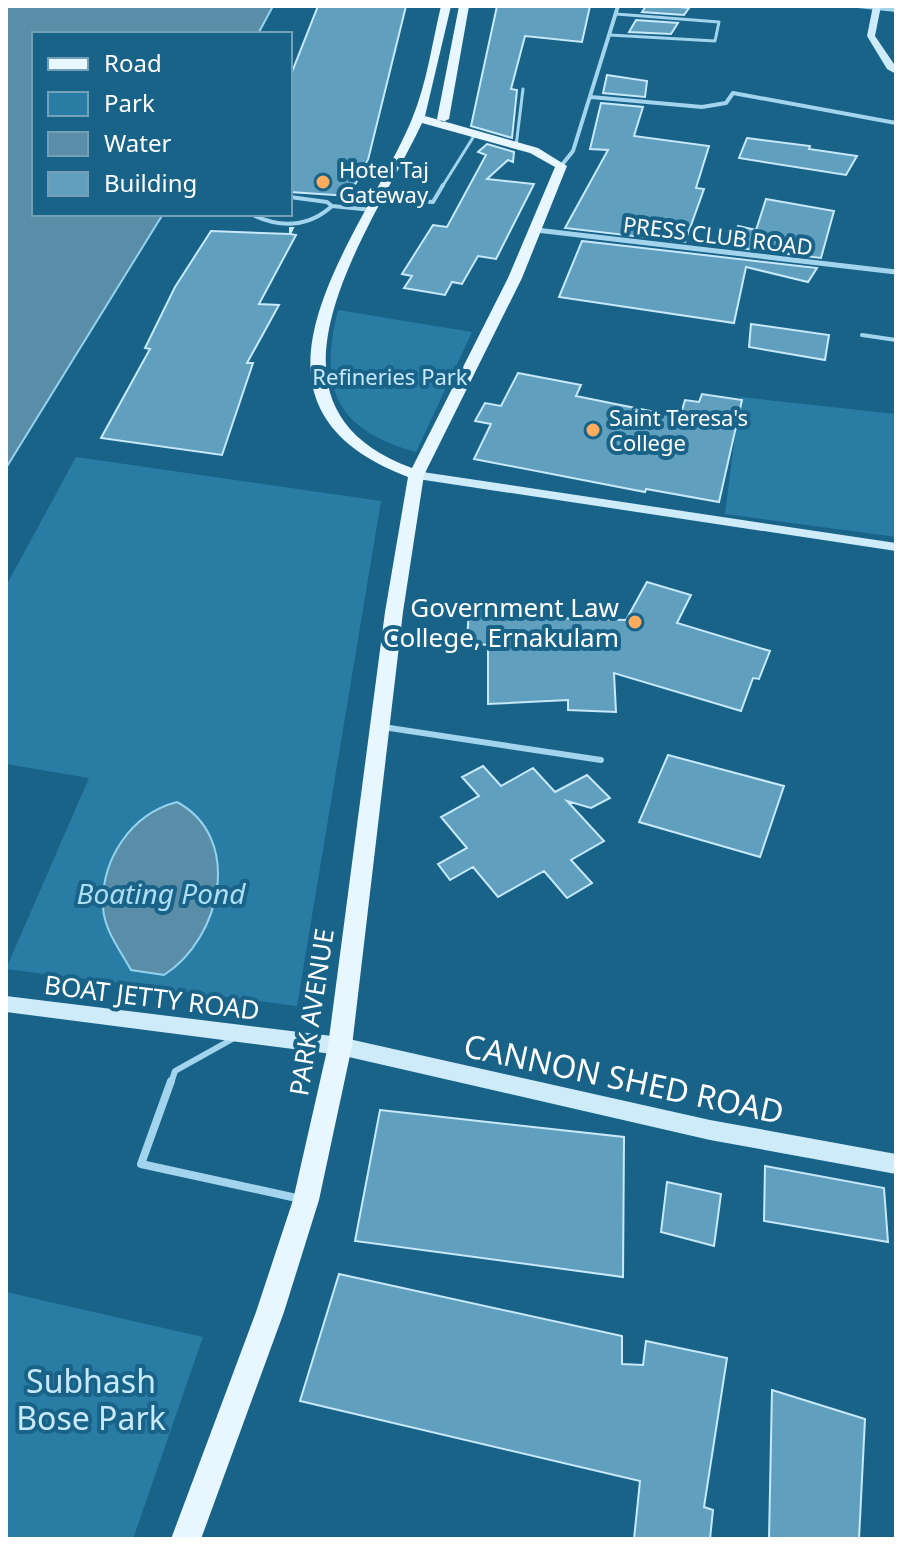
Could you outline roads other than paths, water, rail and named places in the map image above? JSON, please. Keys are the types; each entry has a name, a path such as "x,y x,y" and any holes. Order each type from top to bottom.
{"main road":[{"path":"416,475 371,456 342,432 328,411 317,378 316,350 322,314 419,118 446,6"},
{"path":"443,119 464,6"},
{"path":"419,118 443,119 474,136"},
{"path":"419,118 545,154 561,166"},
{"name":"PARK AVENUE","path":"186,1539 270,1312 306,1200 340,1046 379,726 416,475 536,230 561,166"}],"street":[{"path":"561,166 573,151 618,6"},
{"path":"858,6 896,10"},
{"path":"877,7 871,36 890,67 896,71"},
{"path":"591,97 702,107 726,103 733,93 896,123"},
{"name":"PRESS CLUB ROAD","path":"536,230 896,272"},
{"path":"416,475 896,547"},
{"name":"BOAT JETTY ROAD","path":"6,1004 340,1046"},
{"name":"CANNON SHED ROAD","path":"340,1046 710,1130 896,1164"}],"lane":[{"path":"610,35 715,41 719,22 616,14"},
{"path":"516,146 523,89"},
{"path":"254,216 265,222 300,224 315,219 332,206 433,202 474,136"},
{"path":"292,197 327,202 332,206"},
{"path":"862,335 896,340"},
{"path":"379,726 601,760"},
{"path":"239,1035 175,1071 141,1164 306,1200"}],"water":[{"path":"6,6 273,6 259,32 32,32 32,216 162,216 6,468"},
{"name":"Boating Pond","path":"177,802 198,818 211,839 217,863 217,888 211,914 200,938 184,959 164,975 131,970 106,924 103,907 107,872 113,856 133,828 161,808"}],"place":[{"name":"Hotel Taj Gateway","path":"323,182"},
{"name":"Saint Teresa's College","path":"593,430"},
{"name":"Government Law College, Ernakulam","path":"635,622"}],"park label":[{"name":"Refineries Park","path":"390,376"},
{"name":"Subhash Bose Park","path":"91,1398"}]}
